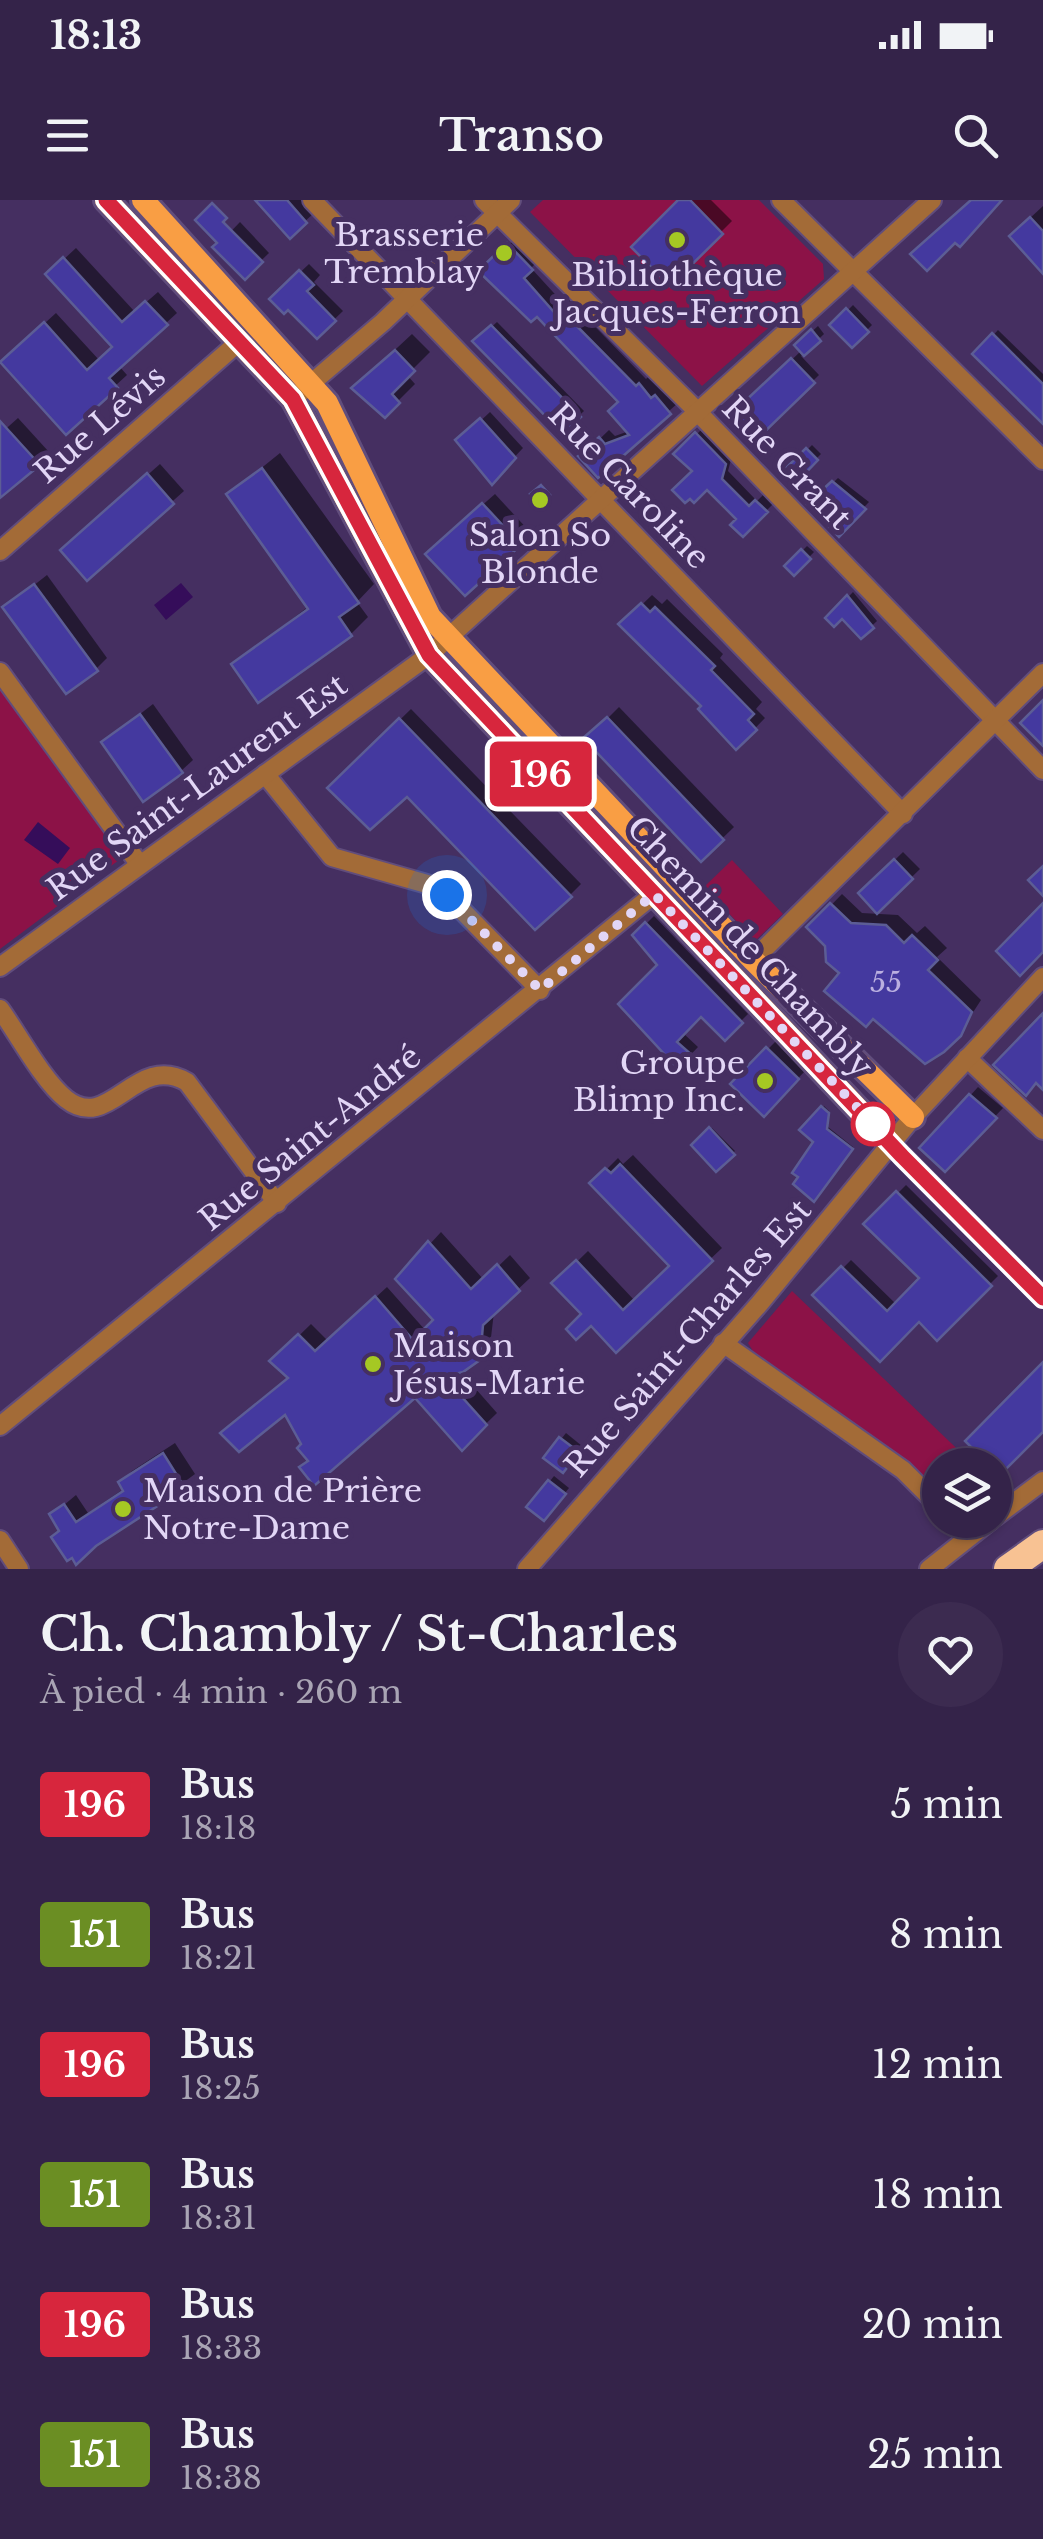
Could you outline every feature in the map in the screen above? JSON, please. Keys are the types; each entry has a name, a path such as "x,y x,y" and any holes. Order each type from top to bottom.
{"highway":[{"path":"1008,1569 1043,1544"}],"main road":[{"name":"Chemin de Chambly","path":"106,200 293,399 429,655 890,1143"},
{"name":"Chemin de Chambly","path":"143,200 312,384 347,440 414,589 448,637 753,960 912,1117"}],"street":[{"name":"Rue Caroline","path":"312,200 902,814"},
{"path":"781,200 1043,460"},
{"name":"Rue Saint-Laurent Est","path":"0,967 429,655 932,200"},
{"path":"293,399 409,298 498,204"},
{"name":"Rue Grant","path":"498,204 1043,770"},
{"name":"Rue Lévis","path":"0,551 240,341"},
{"path":"0,672 140,865"},
{"path":"753,960 1043,673"},
{"path":"265,774 332,857 427,884 447,895 540,990"},
{"name":"Rue Saint-André","path":"0,1426 654,894"},
{"name":"Rue Saint-Charles Est","path":"527,1569 724,1343 912,1117 1043,977"},
{"path":"0,1009 64,1098 81,1108 100,1107 153,1073 172,1073 187,1082 277,1203"},
{"path":"967,1058 1043,1130"},
{"name":"Chemin de Chambly","path":"890,1143 1043,1298"},
{"path":"724,1343 903,1470 922,1489"},
{"path":"1012,1504 1043,1481"},
{"path":"929,1569 967,1538"},
{"path":"0,1540 19,1569"}],"shaded area":[{"path":"543,200 759,200 823,264 824,279 702,386 530,212"},
{"path":"181,583 193,597 166,620 154,605"},
{"path":"0,672 89,795 119,860 0,949"},
{"path":"38,822 70,848 58,864 24,840"},
{"path":"732,860 783,914 755,941 704,887"},
{"path":"792,1291 956,1448 922,1448 922,1474 753,1351 748,1343"}],"building":[{"path":"255,200 287,200 307,223 290,239"},
{"name":"Bibliothèque Jacques-Ferron","path":"678,200 690,200 723,234 670,286 631,247"},
{"path":"971,200 1002,200 960,247 955,243 927,271 910,254"},
{"path":"212,203 227,218 223,222 263,262 245,280 212,247 217,243 195,220"},
{"path":"1030,217 1043,231 1043,274 1009,236"},
{"path":"507,243 533,270 524,278 554,312 558,307 636,386 639,383 651,398 655,395 671,414 598,478 578,456 599,437 605,444 629,435 608,411 618,402 537,317 531,322 478,271"},
{"path":"63,257 122,322 145,301 168,325 109,378 118,388 66,435 0,362 44,322 87,370 112,347 45,274"},
{"path":"299,270 314,285 307,291 336,321 317,339 288,310 284,314 269,299"},
{"path":"846,308 869,332 852,348 829,325"},
{"path":"491,325 581,417 563,434 472,341"},
{"path":"811,329 821,341 804,356 794,345"},
{"path":"992,333 1043,384 1043,424 972,354"},
{"path":"395,350 415,371 392,394 400,403 385,418 351,388"},
{"path":"791,358 815,383 751,445 726,419"},
{"path":"480,418 516,458 492,485 455,440"},
{"path":"0,421 40,465 0,498"},
{"path":"695,432 726,464 722,479 749,506 755,500 768,512 743,537 730,525 736,519 707,490 694,503 690,499 685,503 672,490 692,471 673,454"},
{"path":"806,448 818,460 796,483 784,470"},
{"path":"262,468 359,603 339,617 352,636 258,703 231,664 308,609 226,494"},
{"path":"147,473 174,504 87,581 60,550"},
{"path":"832,481 866,509 839,537 807,504"},
{"name":"Salon So Blonde","path":"541,485 550,495 539,505 530,494"},
{"path":"482,503 521,545 465,596 425,554"},
{"path":"801,549 811,559 794,576 784,566"},
{"path":"34,584 98,671 66,694 2,607"},
{"path":"847,595 874,628 861,639 842,619 834,627 825,618"},
{"path":"641,603 650,612 655,607 715,666 711,670 754,714 748,720 757,730 736,750 698,709 701,706 618,624"},
{"path":"1043,700 1043,746 1020,723"},
{"path":"140,714 183,773 143,802 101,742"},
{"path":"607,717 724,840 701,862 583,738"},
{"path":"399,718 572,897 535,930 407,797 370,830 327,788"},
{"path":"894,859 913,879 877,914 858,893"},
{"path":"1043,866 1043,896 1028,880"},
{"path":"830,903 851,923 886,925 904,943 912,935 938,960 928,970 972,1012 961,1036 944,1052 925,1064 873,1019 866,1027 824,991 839,973 826,962 825,946 806,927"},
{"path":"1043,903 1043,952 1020,976 996,951"},
{"path":"645,922 743,1023 725,1041 701,1017 677,1042 693,1056 679,1070 618,1004 657,965 632,935"},
{"path":"1043,1013 1043,1090 1036,1083 1026,1096 993,1065"},
{"name":"Groupe Blimp Inc.","path":"766,1047 799,1079 764,1117 730,1084"},
{"path":"969,1094 997,1118 945,1172 919,1148"},
{"path":"821,1106 829,1113 827,1129 853,1149 814,1202 793,1184 798,1177 792,1173 813,1142 799,1130"},
{"path":"709,1127 735,1155 716,1172 691,1145"},
{"path":"620,1164 713,1261 616,1353 591,1326 576,1340 566,1329 581,1314 551,1283 576,1260 623,1310 669,1266 589,1183 605,1168 611,1173"},
{"path":"896,1191 992,1286 937,1341 919,1322 880,1362 812,1295 841,1266 887,1311 919,1278 863,1224"},
{"name":"Maison Jésus-Marie","path":"428,1241 471,1289 497,1264 520,1291 483,1325 480,1360 463,1372 444,1377 487,1425 462,1451 415,1398 314,1486 299,1467 308,1461 297,1448 301,1444 285,1415 239,1452 220,1433 288,1378 269,1361 298,1334 315,1351 375,1296 413,1340 433,1320 395,1279"},
{"path":"1043,1362 1043,1432 1012,1463 1012,1448 972,1448 965,1441"},
{"path":"559,1437 579,1452 563,1473 543,1458"},
{"name":"Maison de Prière Notre-Dame","path":"163,1453 185,1488 96,1546 76,1565 72,1558 67,1561 51,1537 59,1531 49,1514 64,1504 76,1522 123,1491 118,1482"},
{"path":"548,1480 566,1494 544,1521 526,1507"}],"bus line":[{"name":"196","path":"106,200 293,399 322,448 406,620 429,655 902,1156 1043,1298"}],"place":[{"name":"Bibliothèque Jacques-Ferron","path":"677,240"},
{"name":"Brasserie Tremblay","path":"504,253"},
{"name":"Salon So Blonde","path":"540,500"},
{"name":"Groupe Blimp Inc.","path":"765,1081"},
{"name":"Maison Jésus-Marie","path":"373,1364"},
{"name":"Maison de Prière Notre-Dame","path":"123,1509"}],"route":[{"path":"447,895 540,990 654,894 873,1124"}]}
